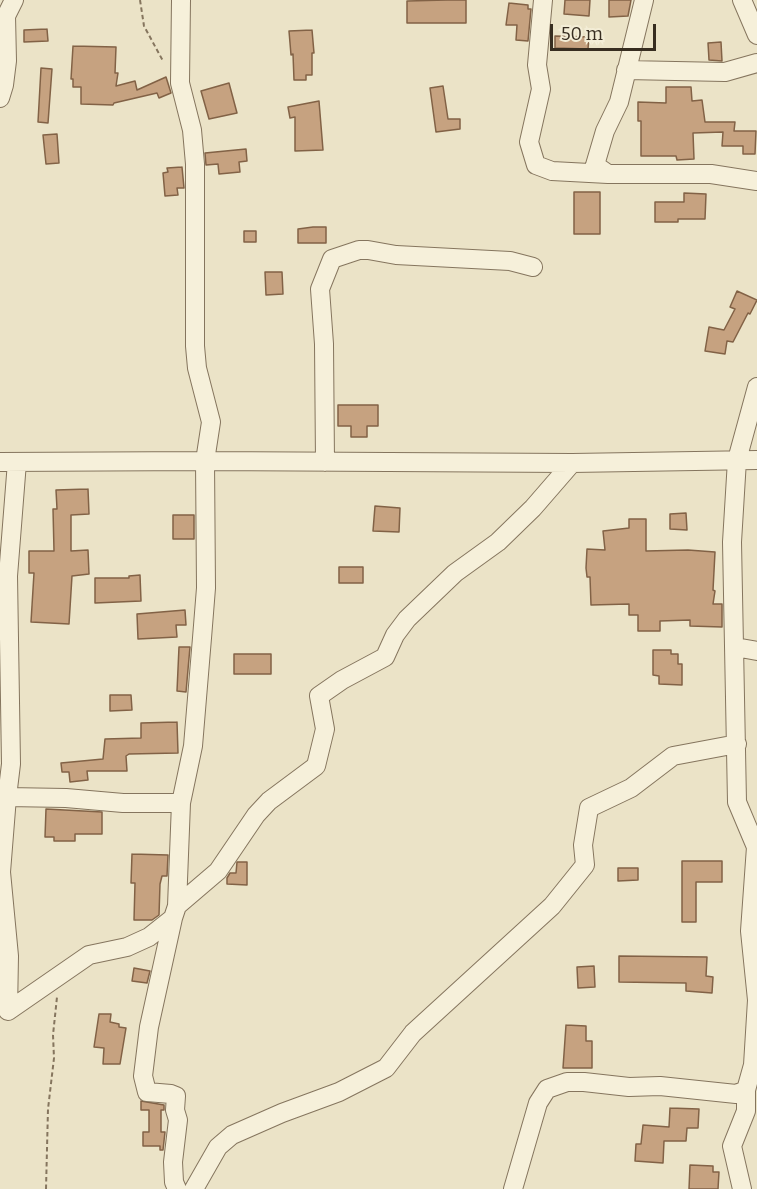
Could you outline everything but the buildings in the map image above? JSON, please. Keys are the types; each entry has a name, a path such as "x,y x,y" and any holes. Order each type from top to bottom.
{"street":[{"path":"0,98 7,67 6,16 14,0"},
{"path":"177,1189 174,1182 173,1162 178,1120 175,1110 176,1096 147,1092 143,1076 148,1027 175,912 181,803 193,746 206,588 206,461 211,422 197,368 195,346 195,164 192,130 180,83 181,0"},
{"path":"543,0 537,65 541,89 529,142 536,165 552,171 608,174 711,174 757,181"},
{"path":"608,174 595,165 605,131 619,102 644,0"},
{"path":"742,0 757,35"},
{"path":"626,70 725,72 757,63"},
{"path":"324,462 324,344 320,289 332,259 358,250 368,250 396,255 510,261 533,267"},
{"path":"742,1189 732,1146 746,1111 746,1090 753,1065 757,984 750,931 756,847 737,802 732,542 737,460 757,387"},
{"path":"572,463 533,508 498,542 455,573 407,619 395,635 384,657 342,680 319,696 325,729 316,766 269,801 256,815 218,871 157,932 138,943 89,956 8,1011 9,956 1,872 10,764 8,462 572,463 757,460"},
{"path":"735,647 757,651"},
{"path":"194,1189 223,1141 242,1130 339,1092 386,1068 413,1033 552,906 585,865 583,845 589,808 631,788 673,756 736,744"},
{"path":"7,797 66,798 123,803 181,803"},
{"path":"513,1189 538,1103 547,1089 567,1082 584,1082 629,1087 660,1086 736,1094 746,1090"}],"path":[{"path":"140,0 144,26 164,62"},
{"path":"46,1189 48,1109 54,1058 53,1035 57,999 63,974"}]}
